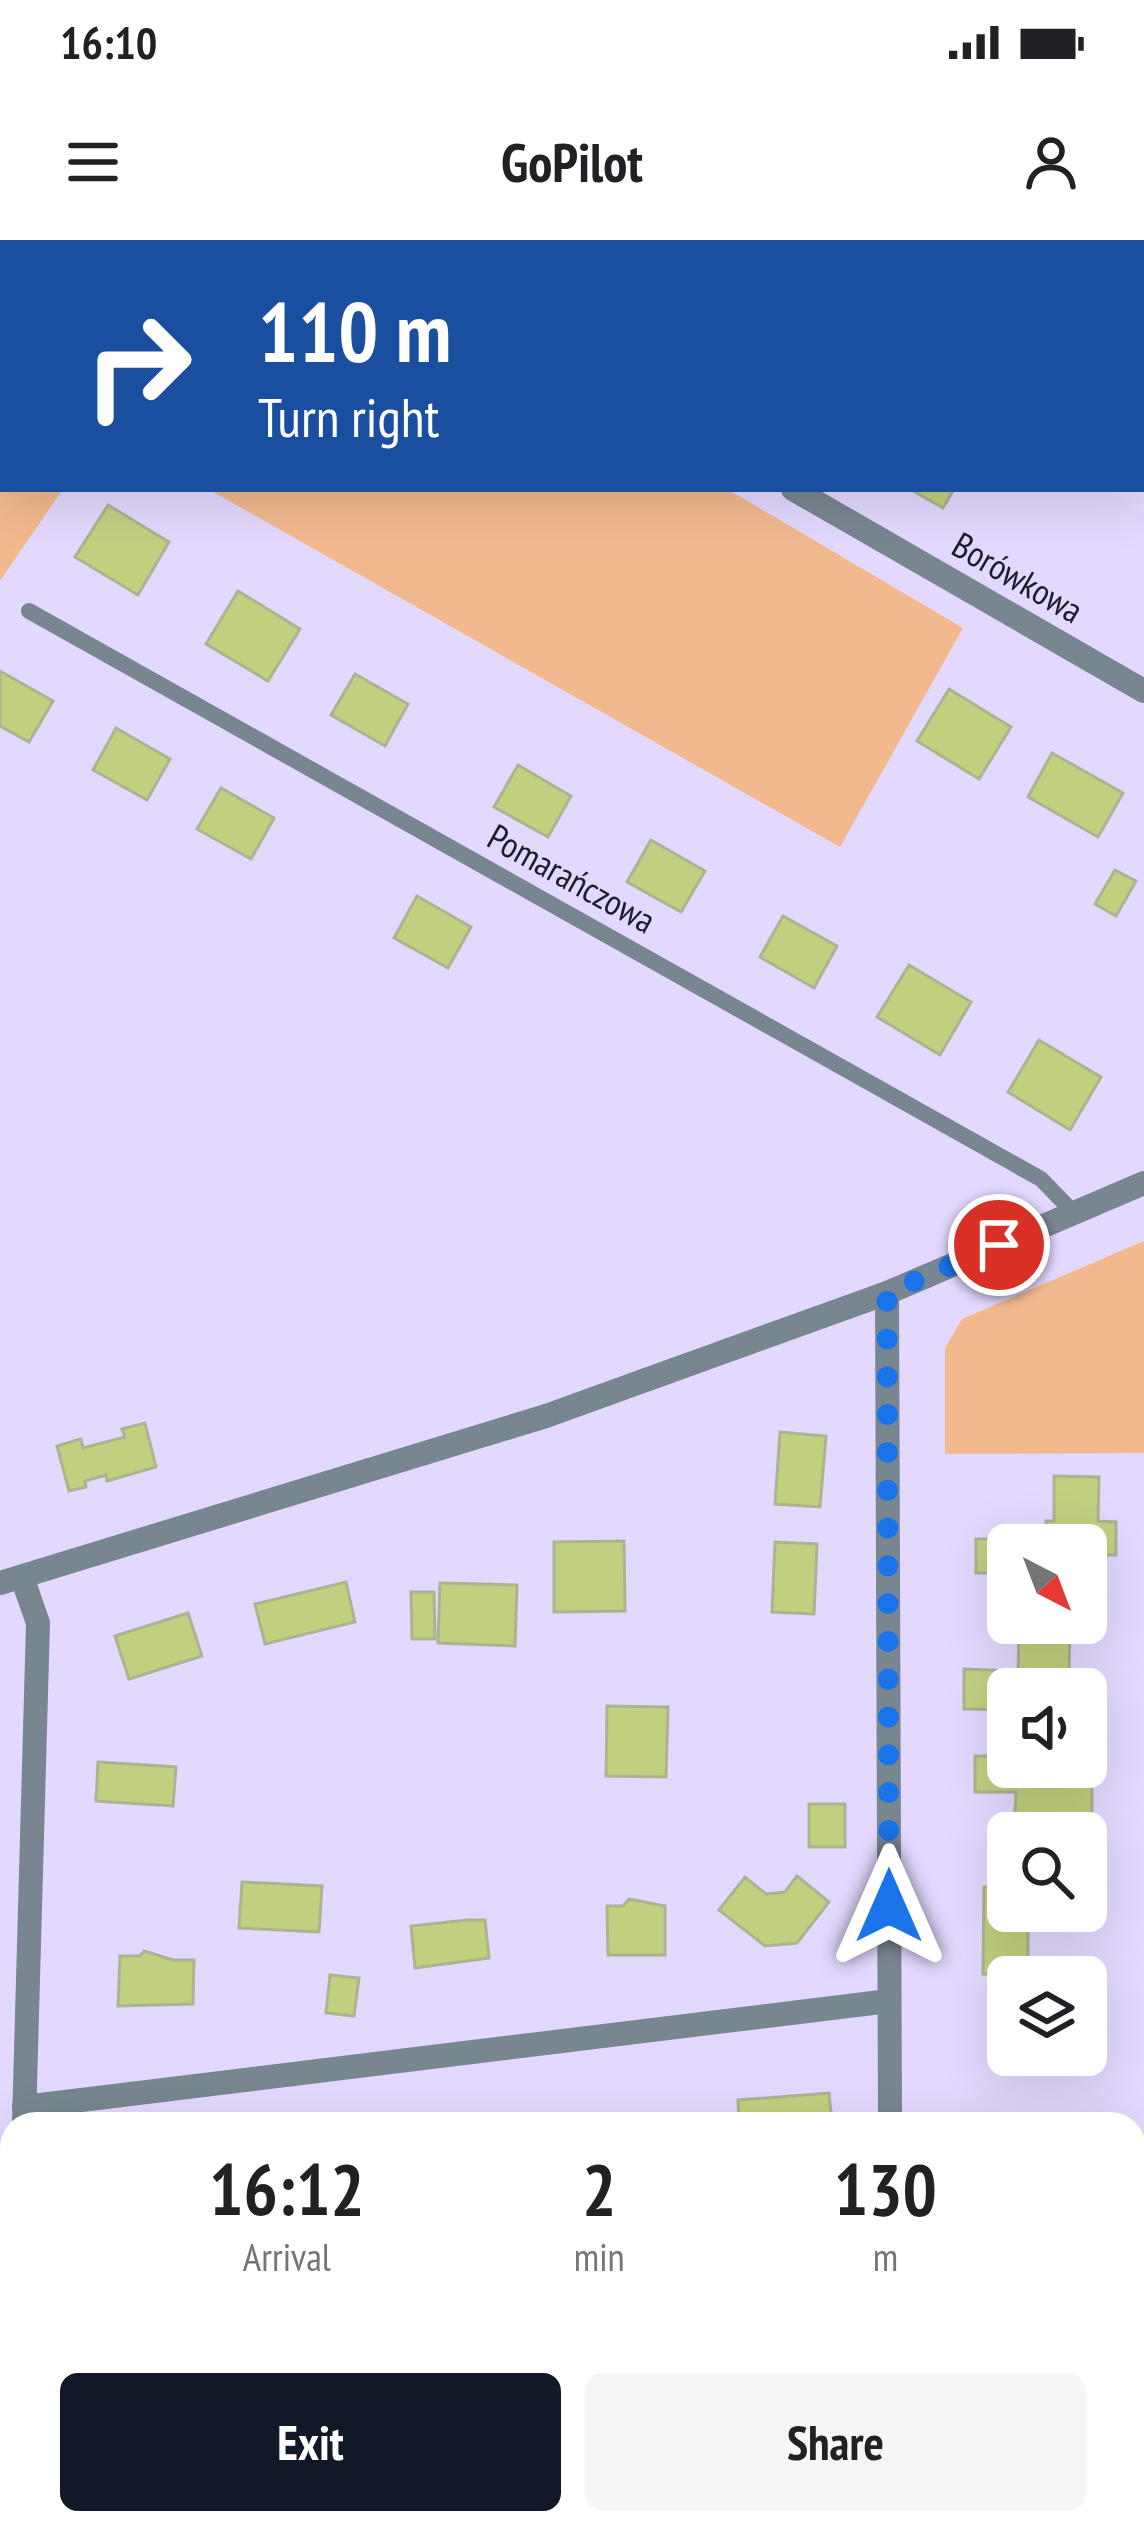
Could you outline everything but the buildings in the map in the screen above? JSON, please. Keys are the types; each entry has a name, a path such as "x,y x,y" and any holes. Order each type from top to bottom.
{"street":[{"name":"Borówkowa","path":"799,492 1144,691"},
{"path":"24,2112 38,1622 11,1580 547,1416 887,1293 1144,1183"},
{"path":"887,1293 890,2112"},
{"path":"54,2112 889,2001"}],"lane":[{"name":"Pomarańczowa","path":"29,611 1040,1179 1074,1213"}],"shaded area":[{"path":"0,492 61,492 0,581"},
{"path":"213,492 732,492 963,628 840,847"},
{"path":"1144,1241 1144,1453 945,1454 945,1348 962,1319"}],"route":[{"path":"889,1906 887,1293 999,1245"}]}
